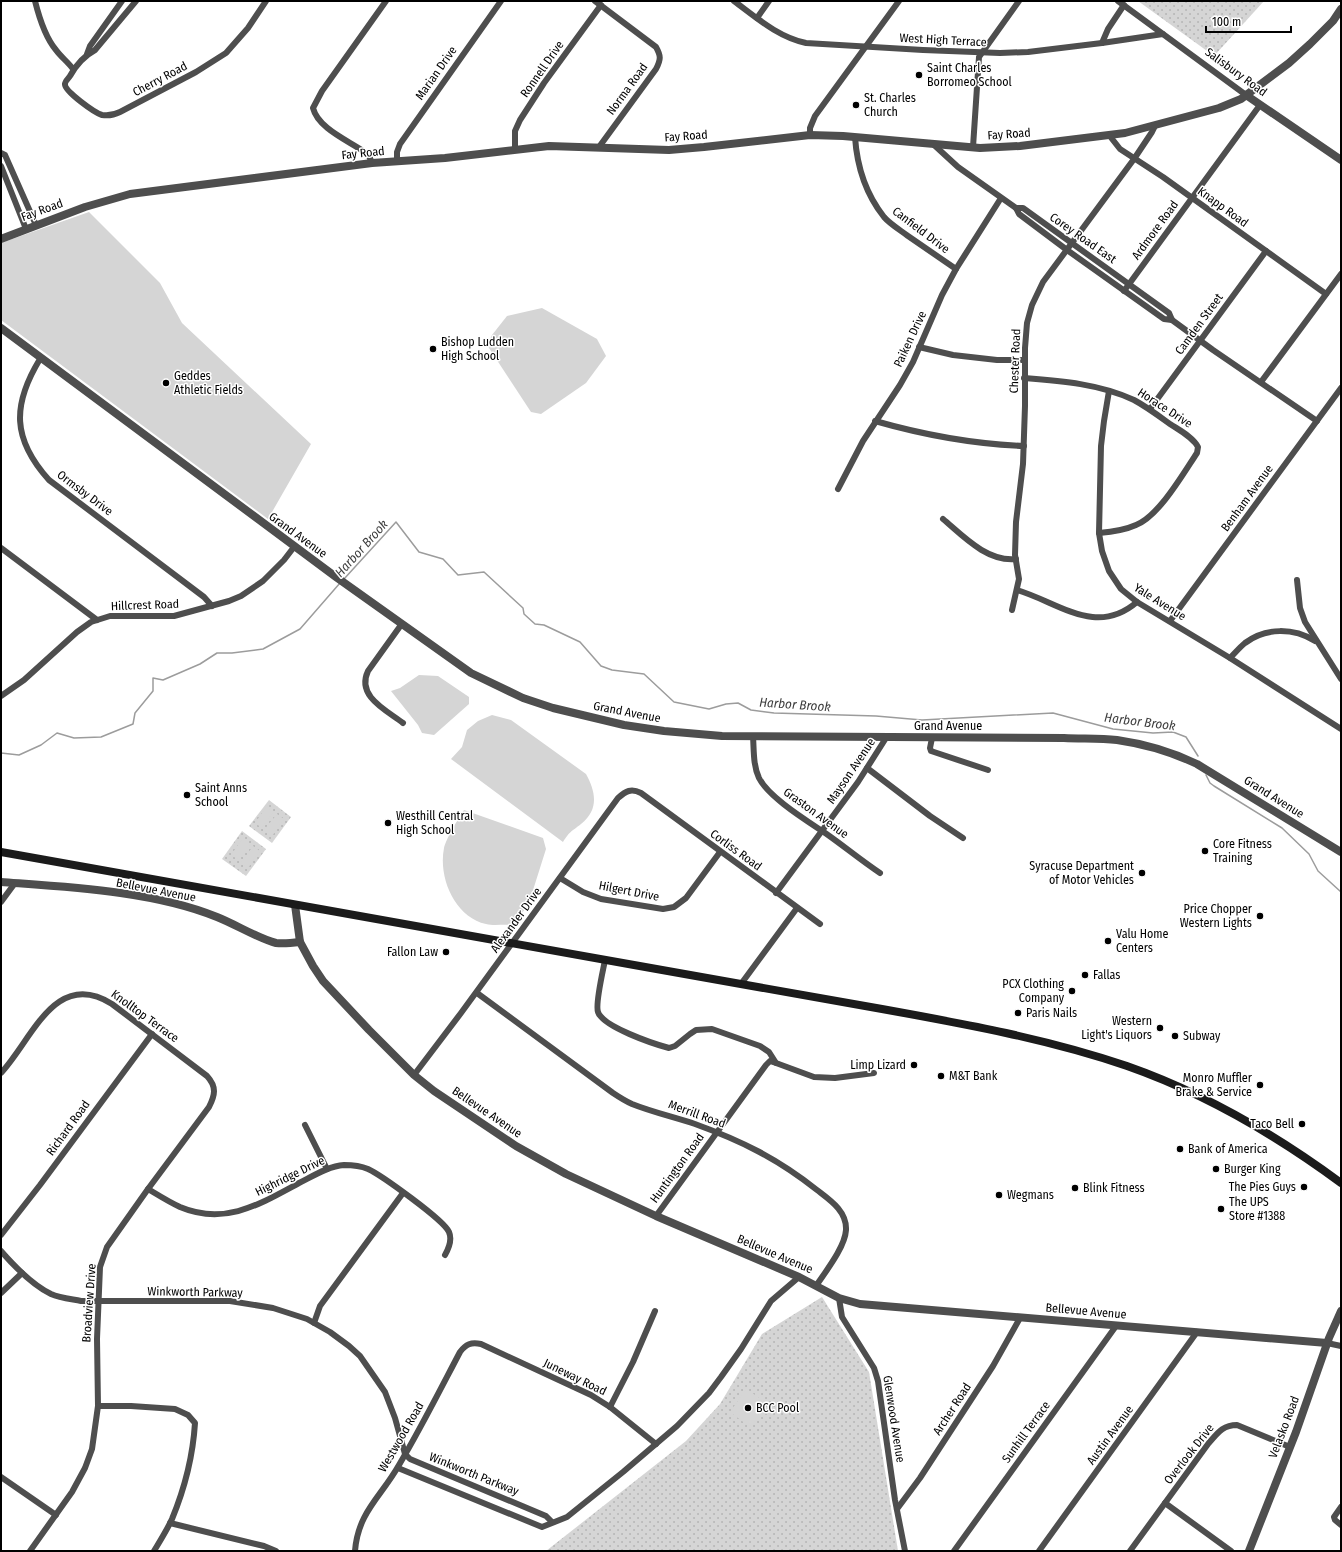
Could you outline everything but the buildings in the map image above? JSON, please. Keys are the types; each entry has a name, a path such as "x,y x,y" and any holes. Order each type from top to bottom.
{"main road":[{"path":"1,852 936,1019 1035,1039 1130,1067 1175,1085 1231,1112 1282,1143 1341,1183"}],"street":[{"path":"35,1 39,16 55,50 73,69 87,54 95,50 136,1"},
{"path":"87,54 90,46 122,1"},
{"name":"Cherry Road","path":"73,69 65,83 66,88 95,112 102,115 112,115 196,72 226,53 248,28 266,1"},
{"path":"372,163 369,156 363,151 325,126 315,116 313,108 322,91 386,1"},
{"name":"Marian Drive","path":"397,161 397,152 400,144 501,1"},
{"name":"Norma Road","path":"595,1 656,46 661,59 656,69 599,147"},
{"name":"West High Terrace","path":"734,1 781,35 792,40 806,43 981,53 1028,52 1102,44 1163,34"},
{"path":"757,18 769,1"},
{"path":"810,135 810,128 815,116 899,1"},
{"path":"974,147 979,63 981,53 1019,1"},
{"name":"Salisbury Road","path":"1118,1 1260,105 1341,160"},
{"name":"Ronnell Drive","path":"515,150 515,131 520,120 544,83 601,5"},
{"path":"1102,44 1108,29 1124,5"},
{"name":"Fay Road","path":"1,239 36,225 111,199 130,194 372,163 446,158 550,146 669,150 810,135 855,137 974,147 1020,146 1109,135 1155,126 1219,108 1246,95 1289,63 1310,44 1333,21 1341,9"},
{"name":"Ardmore Road","path":"1124,291 1260,105"},
{"name":"Chester Road","path":"1012,610 1019,579 1016,559 1016,522 1024,446 1024,360 1027,323 1032,305 1043,282 1134,159 1155,126"},
{"name":"Knapp Road","path":"1109,135 1120,149 1192,198 1326,294"},
{"name":"Canfield Drive","path":"855,137 856,157 861,176 872,200 885,217 900,230 956,269"},
{"name":"Corey Road East","path":"933,144 958,167 1016,208 1019,214 1067,250 1164,319 1172,320 1317,421"},
{"path":"1,152 5,155 36,225"},
{"path":"1,166 26,229"},
{"name":"Paiken Drive","path":"838,489 875,421 900,385 942,295 956,269 1001,198"},
{"name":"Corey Road East","path":"1016,208 1023,208 1072,243 1169,313 1172,320"},
{"name":"Camden Street","path":"1150,410 1266,251"},
{"path":"1261,382 1341,274"},
{"name":"Grand Avenue","path":"1,328 40,359 401,625 471,673 523,698 553,708 624,725 664,731 722,736 1070,738 1116,740 1144,745 1174,754 1197,764 1341,852"},
{"path":"919,347 953,355 997,360 1024,360"},
{"name":"Ormsby Drive","path":"40,359 33,371 22,399 20,413 20,425 24,443 29,455 38,468 49,480 204,597 212,606"},
{"name":"Horace Drive","path":"1024,378 1073,382 1130,398 1150,410 1197,444 1197,453 1157,509 1136,525 1099,533"},
{"name":"Benham Avenue","path":"1170,621 1341,388"},
{"name":"Yale Avenue","path":"1109,391 1102,446 1099,533 1102,551 1109,571 1121,589 1137,602 1230,658 1341,728"},
{"path":"875,421 955,440 1024,446"},
{"path":"943,519 973,545 985,552 1010,560 1016,559"},
{"name":"Hillcrest Road","path":"1,696 24,680 77,632 97,620 110,616 174,616 229,602 253,589 284,560 294,547"},
{"path":"1,548 97,620"},
{"path":"1297,580 1300,608 1306,622 1341,679"},
{"path":"1017,590 1035,595 1084,616 1099,618 1109,617 1124,612 1137,602"},
{"path":"401,625 368,671 364,678 364,685 366,691 374,701 403,723"},
{"path":"1230,658 1250,640 1263,633 1274,631 1293,632 1306,636 1317,642"},
{"name":"Graston Avenue","path":"753,736 756,770 760,780 770,792 804,820 880,873"},
{"name":"Mayson Avenue","path":"776,893 822,832 886,738"},
{"path":"932,738 931,751 988,770"},
{"path":"867,768 930,816 963,838"},
{"name":"Alexander Drive","path":"414,1075 476,993 618,798 629,790 635,790 641,793"},
{"name":"Corliss Road","path":"641,793 796,908 820,924"},
{"name":"Hilgert Drive","path":"560,878 584,892 600,899 663,909 674,907 686,898 720,852"},
{"name":"Bellevue Avenue","path":"1,882 135,896 169,902 232,922 270,941 283,944 300,942"},
{"path":"1,902 15,883"},
{"name":"Bellevue Avenue","path":"295,905 300,942 323,981 414,1075 464,1112 516,1146 566,1174 656,1216 798,1277 839,1298 860,1304 1327,1343 1341,1346"},
{"path":"741,984 796,908"},
{"path":"605,960 598,1012 602,1018 623,1032 669,1048 675,1046 696,1030 712,1029 760,1046 769,1052 776,1063 821,1079 850,1077 874,1073"},
{"name":"Merrill Road","path":"476,993 577,1068 619,1097 631,1104 717,1133 751,1147 773,1159 814,1187 838,1207 846,1224 845,1236 842,1245 816,1286"},
{"name":"Knolltop Terrace","path":"1,1073 51,1007 63,999 87,994 103,998 207,1076"},
{"name":"Richard Road","path":"1,1235 152,1034"},
{"name":"Huntington Road","path":"656,1216 766,1064 770,1061 776,1063"},
{"name":"Broadview Drive","path":"30,1551 72,1492 85,1468 92,1449 98,1406 97,1339 100,1267 107,1247 209,1107 215,1093 214,1087 207,1076"},
{"path":"305,1125 327,1169"},
{"name":"Highridge Drive","path":"148,1189 179,1206 190,1210 204,1214 222,1214 250,1208 327,1169 343,1165 365,1168 437,1218 449,1231 450,1239 446,1255"},
{"path":"314,1323 320,1306 403,1193"},
{"name":"Winkworth Parkway","path":"1,1251 22,1273 50,1294 81,1301 230,1301 273,1308 307,1319 330,1332 349,1346 360,1356 377,1378 385,1392 395,1418 405,1454 410,1459 546,1516 552,1522"},
{"path":"1,1293 22,1273"},
{"name":"Winkworth Parkway","path":"398,1468 542,1527 567,1517 677,1426 709,1393 741,1349 771,1301 798,1277"},
{"name":"Glenwood Avenue","path":"839,1298 842,1317 874,1368 878,1381 897,1509 905,1551"},
{"path":"610,1408 633,1362 655,1311"},
{"name":"Velasko Road","path":"1249,1551 1290,1447 1327,1343 1341,1311"},
{"name":"Archer Road","path":"897,1509 920,1478 993,1366 1020,1318"},
{"name":"Sunhill Terrace","path":"954,1551 1116,1326"},
{"name":"Austin Avenue","path":"1039,1551 1197,1332"},
{"name":"Juneway Road","path":"476,1343 590,1395 610,1408 656,1444"},
{"name":"Westwood Road","path":"355,1551 356,1537 365,1515 398,1468 460,1352 465,1345 476,1343"},
{"path":"98,1406 131,1406 175,1409 185,1413 194,1423 190,1455 180,1496 170,1523 154,1551"},
{"name":"Overlook Drive","path":"1130,1551 1208,1444 1224,1427 1231,1425 1241,1426 1290,1447"},
{"path":"1,1477 56,1515"},
{"path":"1165,1503 1232,1551"},
{"path":"1341,1507 1334,1519 1341,1525"},
{"path":"170,1523 264,1546 276,1551"}],"shaded area":[{"path":"1138,1 1264,1 1214,56"},
{"name":"Geddes Athletic Fields","path":"89,212 160,283 182,323 311,444 268,519 1,320 1,243"},
{"path":"542,308 597,339 606,356 586,383 541,414 531,412 487,345 492,335 507,316"},
{"path":"419,675 438,676 469,697 469,704 434,735 422,733 418,725 391,691 400,688"},
{"path":"492,715 511,720 586,774 594,794 591,813 587,819 569,834 563,842 451,759 462,747 467,730 478,721"},
{"path":"269,800 291,817 272,843 249,826"},
{"path":"266,807 273,812 262,828 255,823"},
{"path":"464,810 543,838 546,849 528,906 511,925 489,925 475,920 458,905 451,895 446,883 443,860 444,848 450,834"},
{"path":"277,814 284,819 272,836 264,830"},
{"path":"242,831 266,849 246,876 222,859"},
{"path":"242,839 250,845 239,860 231,855"},
{"path":"253,846 260,851 248,868 241,863"},
{"path":"822,1297 869,1372 898,1551 546,1551 686,1441 720,1404 762,1334"},
{"name":"BCC Pool","path":"746,1389 767,1403 750,1427 730,1412"}],"waterway":[{"name":"Harbor Brook","path":"344,579 396,522 419,552 443,559 458,575 484,572 523,608 524,614 535,624 544,625 580,642 601,666 612,670 644,674 674,702 709,709 726,704 738,703 751,710 774,713 876,716 922,720 1053,713 1113,729 1153,733 1173,732 1186,737 1198,756"},
{"name":"Harbor Brook","path":"1,753 19,755 41,745 57,733 74,738 101,737 133,724 135,713 153,691 153,678 163,680 200,664 217,653 232,653 263,649 300,629 340,583"},
{"name":"Harbor Brook","path":"1206,775 1210,783 1214,786 1282,828 1309,854 1318,871 1341,892"}],"place":[{"name":"Saint Charles Borromeo School","path":"919,75"},
{"name":"St. Charles Church","path":"856,105"},
{"name":"Bishop Ludden High School","path":"433,349"},
{"name":"Geddes Athletic Fields","path":"166,383"},
{"name":"Saint Anns School","path":"187,795"},
{"name":"Westhill Central High School","path":"388,823"},
{"name":"Core Fitness Training","path":"1205,851"},
{"name":"Syracuse Department of Motor Vehicles","path":"1142,873"},
{"name":"Price Chopper Western Lights","path":"1260,916"},
{"name":"Valu Home Centers","path":"1108,941"},
{"name":"Fallon Law","path":"446,952"},
{"name":"Fallas","path":"1085,975"},
{"name":"PCX Clothing Company","path":"1072,991"},
{"name":"Paris Nails","path":"1018,1013"},
{"name":"Western Light's Liquors","path":"1160,1028"},
{"name":"Subway","path":"1175,1036"},
{"name":"Limp Lizard","path":"914,1065"},
{"name":"M&T Bank","path":"941,1076"},
{"name":"Monro Muffler Brake & Service","path":"1260,1085"},
{"name":"Taco Bell","path":"1302,1124"},
{"name":"Bank of America","path":"1180,1149"},
{"name":"Burger King","path":"1216,1169"},
{"name":"The Pies Guys","path":"1304,1187"},
{"name":"Blink Fitness","path":"1075,1188"},
{"name":"Wegmans","path":"999,1195"},
{"name":"The UPS Store #1388","path":"1221,1209"},
{"name":"BCC Pool","path":"748,1408"}]}
